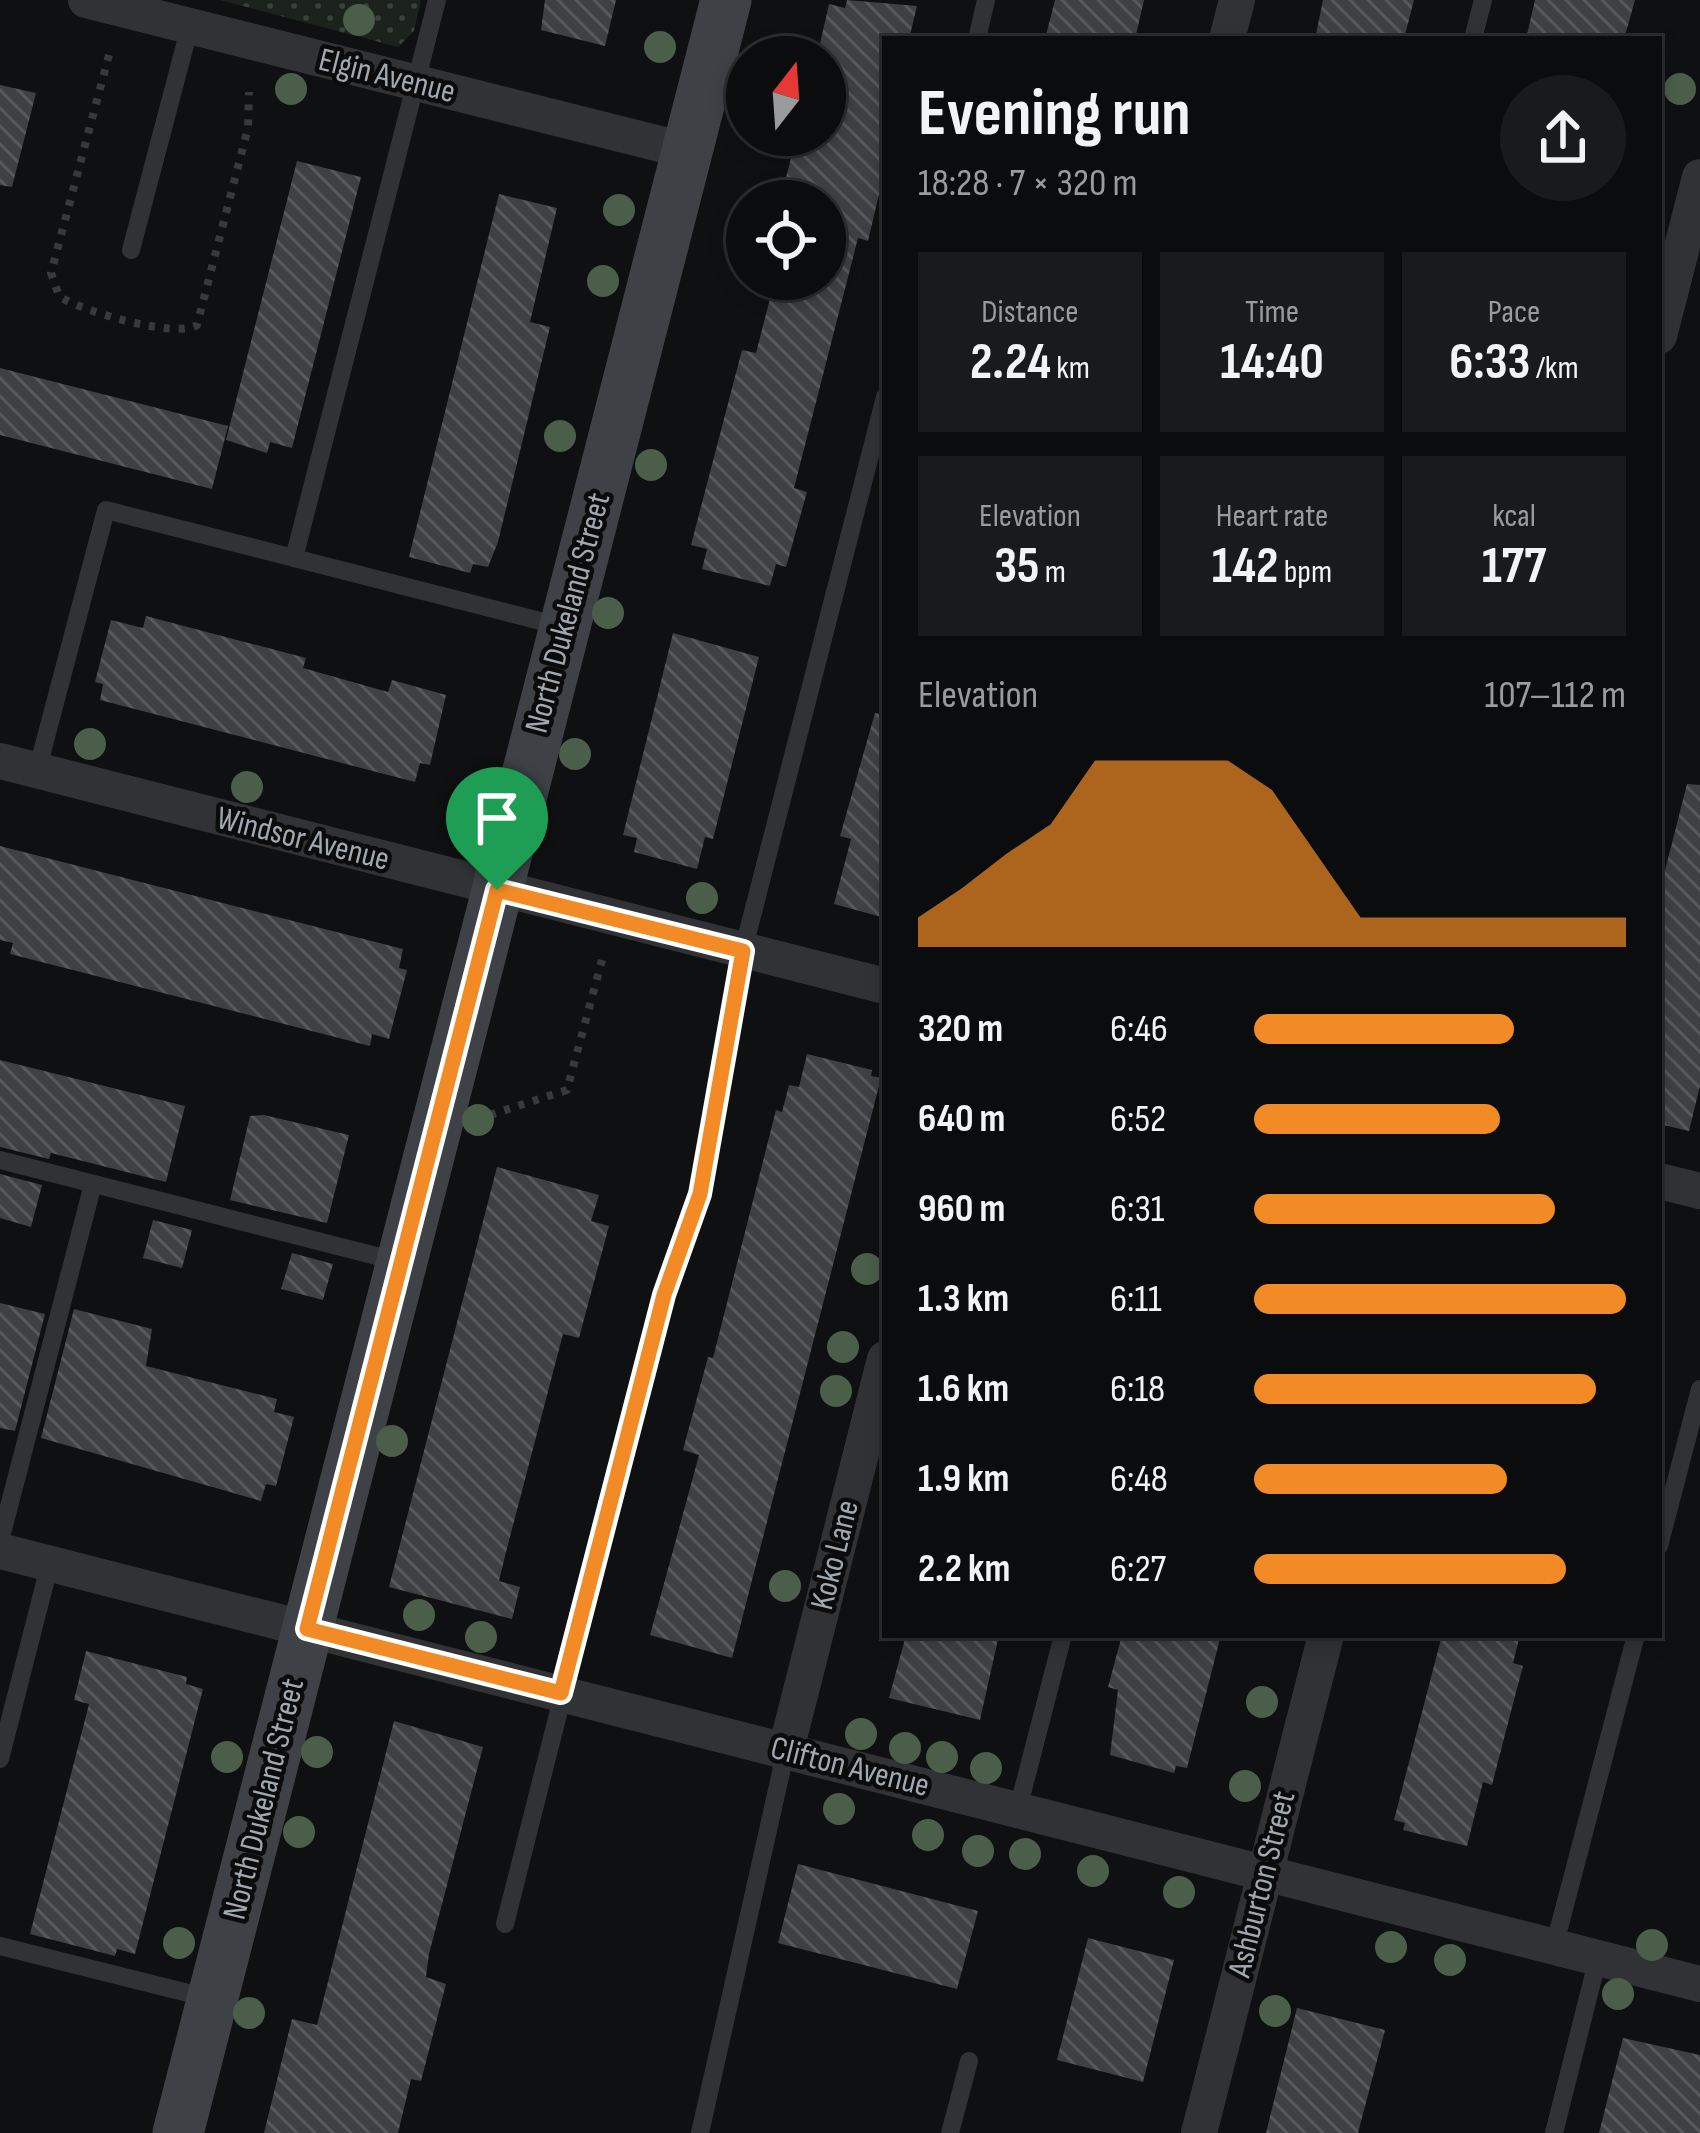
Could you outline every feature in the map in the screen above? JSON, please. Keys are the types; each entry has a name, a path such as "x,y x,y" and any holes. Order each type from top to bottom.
{"street":[{"name":"Elgin Avenue","path":"86,0 688,152"},
{"name":"North Dukeland Street","path":"178,2133 726,0"},
{"path":"1228,36 1238,0"},
{"path":"1662,324 1700,177"},
{"name":"Windsor Avenue","path":"0,761 882,985"},
{"path":"1662,1182 1700,1191"},
{"name":"Koko Lane","path":"786,1750 882,1371"},
{"name":"Clifton Avenue","path":"0,1551 1700,1984"},
{"name":"Ashburton Street","path":"1198,2133 1324,1638"}],"lane":[{"path":"294,558 437,0"},
{"path":"977,36 986,0"},
{"path":"1474,36 1483,0"},
{"path":"131,250 190,26"},
{"path":"505,1924 664,1295 700,1194 743,951 882,410"},
{"path":"37,771 106,510 565,627"},
{"path":"0,1160 401,1262"},
{"path":"0,1540 93,1184"},
{"path":"1662,1535 1700,1389"},
{"path":"0,1759 50,1563"},
{"path":"1018,1809 1062,1638"},
{"path":"1554,1947 1635,1638"},
{"path":"700,2133 786,1750"},
{"path":"0,1946 212,2000"},
{"path":"1554,2133 1598,1958"},
{"path":"950,2133 969,2061"}],"path":[{"path":"490,1114 566,1090 602,960"}],"shaded area":[{"path":"220,0 421,0 414,31 398,47"}],"building":[{"path":"545,0 616,0 605,46 541,30"},
{"path":"847,0 917,6 910,36 882,36 882,182 868,241 858,238 846,285 846,180 785,180 792,156 846,156 846,36 822,36 829,4 845,8"},
{"path":"1055,0 1144,0 1136,36 1046,36"},
{"path":"1323,0 1414,0 1405,36 1316,36"},
{"path":"1535,0 1635,0 1625,36 1527,36"},
{"path":"0,85 36,93 12,187 0,185"},
{"path":"297,161 361,177 292,448 270,442 267,453 226,440"},
{"path":"499,194 557,208 530,322 550,327 498,542 488,567 473,564 470,573 409,557"},
{"path":"770,300 842,300 794,488 807,492 786,567 776,564 770,586 702,569 707,549 691,545 742,350 756,353"},
{"path":"0,368 228,426 212,489 0,435"},
{"path":"146,616 306,658 303,668 388,692 392,680 446,695 430,765 420,763 415,782 100,700 103,684 95,682 111,620 143,628"},
{"path":"673,633 759,657 713,839 705,837 697,869 634,852 637,838 623,835"},
{"path":"875,713 882,714 882,917 834,904 851,839 840,836"},
{"path":"1687,784 1700,785 1700,1086 1689,1131 1662,1125 1662,882"},
{"path":"0,846 403,949 399,968 407,970 389,1039 372,1034 370,1046 10,954 13,943 0,940"},
{"path":"807,1054 872,1070 871,1076 881,1078 732,1658 650,1635 699,1455 683,1450 708,1357 713,1358 776,1110 782,1112 789,1085 799,1087"},
{"path":"0,1060 185,1106 166,1182 51,1153 49,1159 0,1147"},
{"path":"264,1115 349,1135 327,1223 230,1200 250,1116"},
{"path":"497,1167 599,1195 591,1221 609,1226 579,1338 563,1334 505,1556 499,1581 520,1587 512,1619 389,1587"},
{"path":"0,1174 42,1185 31,1227 0,1218"},
{"path":"153,1220 192,1230 182,1268 143,1258"},
{"path":"292,1253 333,1264 323,1300 281,1289"},
{"path":"0,1303 45,1314 15,1431 0,1428"},
{"path":"74,1309 152,1329 146,1366 277,1399 274,1412 294,1417 276,1486 266,1484 261,1501 41,1438"},
{"path":"905,1638 998,1638 980,1720 889,1698"},
{"path":"1121,1638 1220,1638 1187,1768 1176,1766 1174,1773 1110,1755 1118,1690 1108,1687"},
{"path":"1441,1638 1519,1638 1513,1663 1523,1666 1492,1785 1483,1782 1467,1846 1403,1830 1405,1823 1394,1820"},
{"path":"86,1651 187,1677 186,1684 203,1689 135,1954 117,1949 115,1956 30,1934 89,1704 74,1700"},
{"path":"394,1721 483,1747 429,1954 426,1977 446,1984 421,2081 411,2079 398,2133 264,2133 292,2019 317,2025"},
{"path":"798,1864 978,1911 957,1989 778,1943"},
{"path":"1088,1938 1174,1960 1143,2082 1057,2060"},
{"path":"1297,2008 1385,2030 1358,2133 1266,2133"},
{"path":"1623,2038 1700,2055 1700,2133 1599,2133"}],"route":[{"path":"497,890 743,951 700,1194 664,1295 561,1693 307,1629 497,890"}]}
